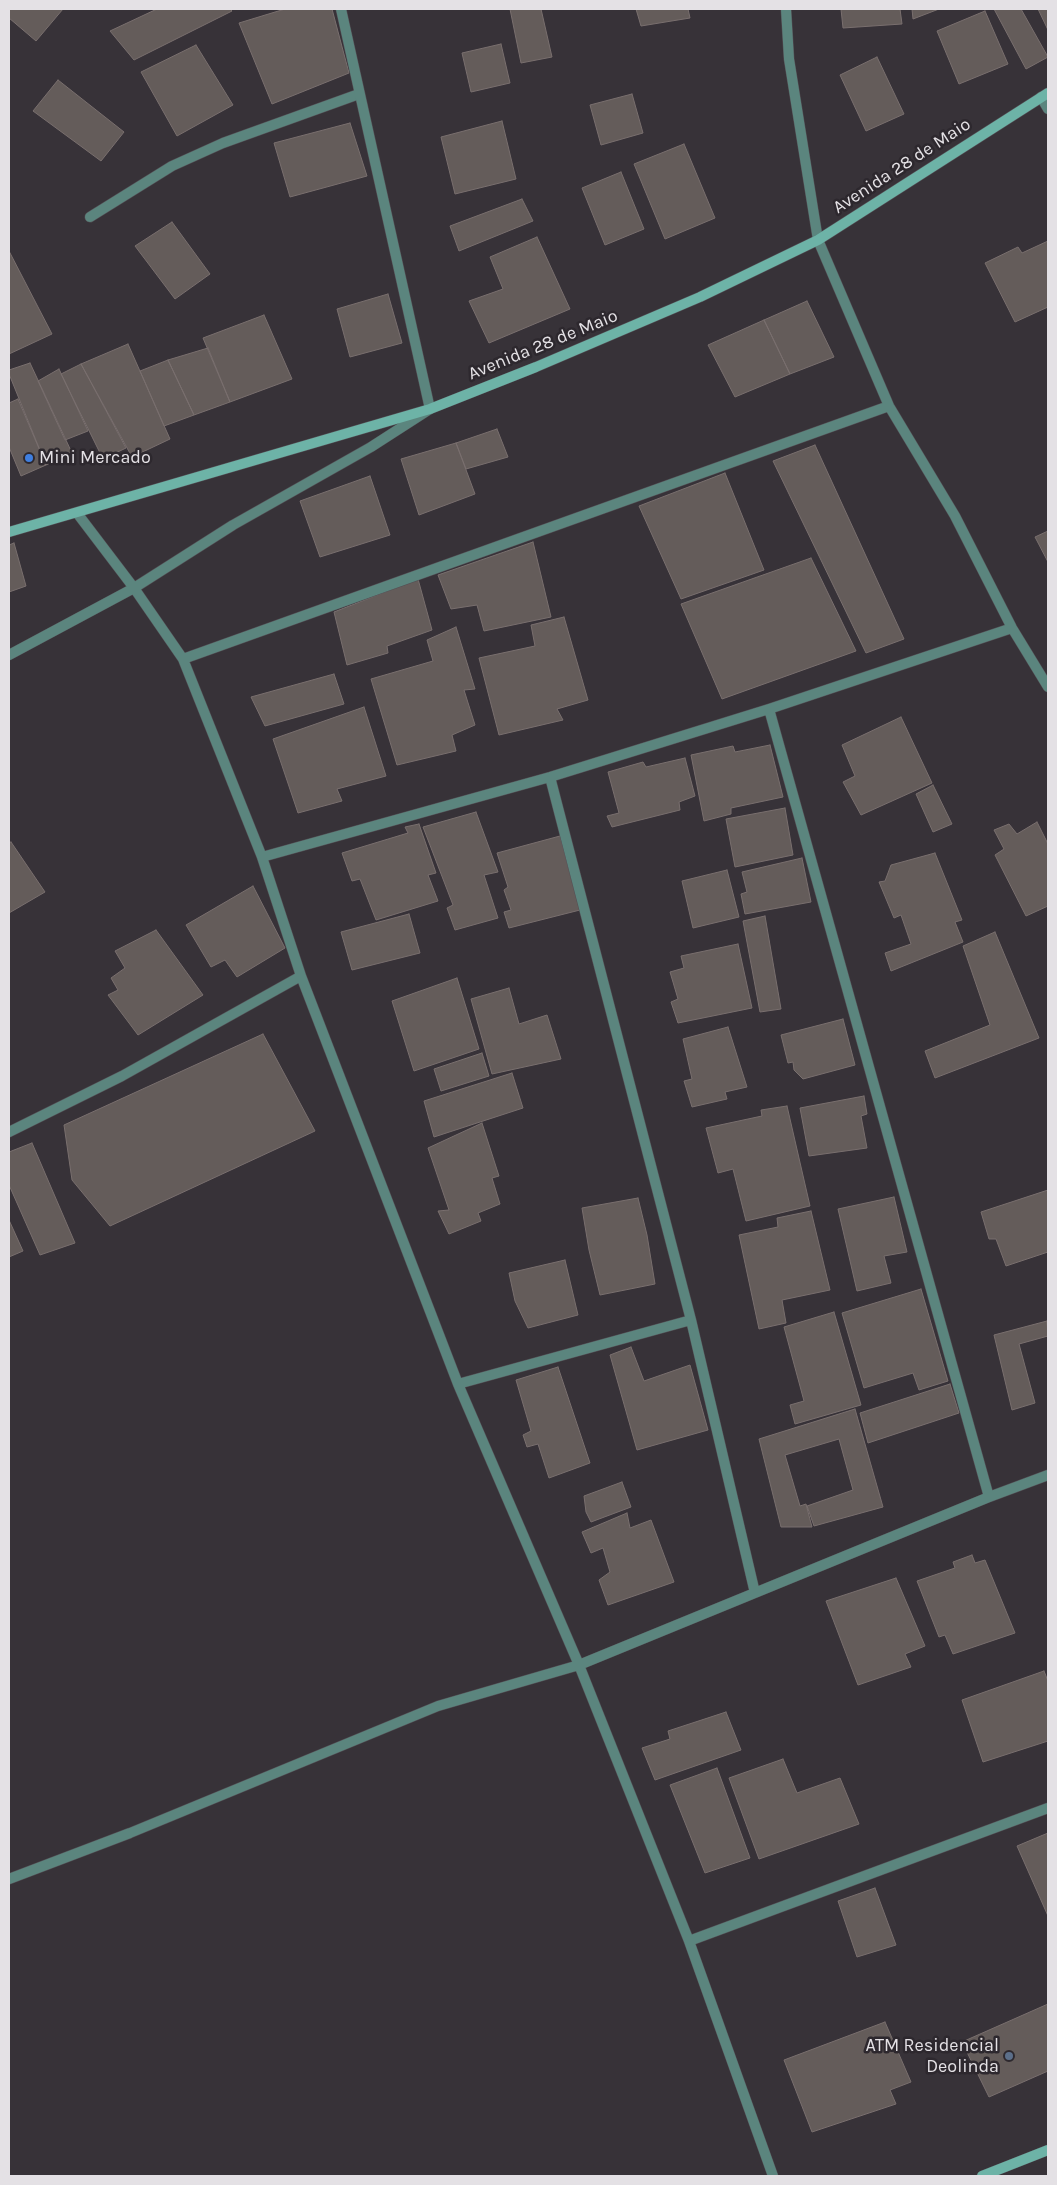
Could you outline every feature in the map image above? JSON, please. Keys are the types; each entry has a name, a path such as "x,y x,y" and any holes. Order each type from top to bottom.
{"street":[{"path":"9,655 134,588 233,525 371,447 430,409 341,9"},
{"path":"786,9 789,59 818,240 889,406 955,516 1012,628 1048,687"},
{"path":"90,217 172,166 223,143 359,94"},
{"path":"1045,95 1048,110"},
{"name":"Avenida 28 de Maio","path":"9,532 430,409 536,367 700,297 818,240 1045,95"},
{"path":"183,660 889,406"},
{"path":"76,513 134,588 183,660 262,857 301,976 458,1384 579,1665 689,1941 773,2176"},
{"path":"262,857 550,777 769,709 1012,628"},
{"path":"769,709 989,1497"},
{"path":"550,777 691,1320 755,1593"},
{"path":"9,1132 122,1076 301,976"},
{"path":"458,1384 691,1320"},
{"path":"9,1880 130,1833 438,1706 579,1665 989,1497 1048,1475"},
{"path":"689,1941 1048,1808"},
{"path":"982,2176 1048,2150"}],"building":[{"path":"9,9 63,9 36,41 9,18"},
{"path":"157,9 230,9 232,11 134,60 110,31"},
{"path":"285,9 332,9 349,73 272,104 239,23"},
{"path":"510,9 541,9 552,57 521,63"},
{"path":"636,9 688,9 690,18 641,26"},
{"path":"841,9 900,9 902,24 843,28"},
{"path":"912,9 939,9 913,19"},
{"path":"994,9 1021,9 1048,57 1026,69"},
{"path":"1038,9 1048,9 1048,30"},
{"path":"985,11 1008,64 959,84 937,31"},
{"path":"501,44 510,83 471,92 462,53"},
{"path":"196,45 233,105 177,136 141,72"},
{"path":"877,57 904,114 866,131 840,75"},
{"path":"58,80 124,132 101,161 33,111"},
{"path":"632,94 643,133 601,145 590,105"},
{"path":"502,121 516,179 455,194 441,137"},
{"path":"350,123 367,176 290,197 274,143"},
{"path":"684,144 715,218 665,239 634,164"},
{"path":"621,172 644,229 605,245 582,188"},
{"path":"522,199 533,221 459,251 450,226"},
{"path":"172,222 210,274 175,299 135,246"},
{"path":"537,237 570,309 489,343 469,301 503,289 490,257"},
{"path":"1048,241 1048,307 1015,322 985,263 1018,247 1022,253"},
{"path":"9,251 52,334 9,354"},
{"path":"388,294 402,343 350,357 337,309"},
{"path":"807,301 834,357 790,374 764,320"},
{"path":"264,315 292,379 230,402 203,338"},
{"path":"764,320 790,374 735,397 708,345"},
{"path":"128,344 170,439 132,457 81,364"},
{"path":"208,348 230,402 194,415 168,360"},
{"path":"168,360 194,415 164,426 140,371"},
{"path":"30,363 72,453 46,465 9,374 9,370"},
{"path":"81,364 126,448 103,459 61,374"},
{"path":"59,369 88,431 65,440 38,381"},
{"path":"18,399 46,465 21,476 9,447 9,403"},
{"path":"497,429 508,457 466,469 456,443"},
{"path":"456,443 475,494 419,515 401,459"},
{"path":"815,445 904,639 866,653 773,461"},
{"path":"725,473 764,570 681,599 639,506"},
{"path":"370,476 390,535 320,557 300,501"},
{"path":"1048,531 1048,562 1035,537"},
{"path":"533,542 551,617 484,631 477,605 451,609 438,575"},
{"path":"14,543 26,586 9,592 9,545"},
{"path":"811,558 856,651 722,699 681,604"},
{"path":"418,579 432,630 387,646 388,653 347,665 334,612"},
{"path":"564,617 588,700 557,709 563,720 499,735 479,658 535,646 531,625"},
{"path":"456,627 475,689 464,690 475,725 452,735 456,751 397,765 371,679 433,661 427,640"},
{"path":"334,674 344,704 265,726 251,697"},
{"path":"364,707 386,776 337,789 342,801 298,813 273,739"},
{"path":"901,717 932,783 861,815 843,782 855,776 842,745"},
{"path":"770,745 783,797 731,808 731,814 704,821 691,755 733,746 735,752"},
{"path":"685,758 695,796 679,802 680,810 612,827 607,816 619,813 608,772 643,762 646,767"},
{"path":"933,785 952,824 933,832 916,794"},
{"path":"785,808 793,855 735,867 726,819"},
{"path":"476,812 498,872 484,875 498,918 455,930 447,908 453,905 423,827"},
{"path":"1037,822 1048,844 1048,906 1026,916 995,855 1004,849 994,830 1009,824 1017,834"},
{"path":"419,824 436,873 428,875 438,901 376,920 360,879 352,881 342,853 408,833 405,827"},
{"path":"560,836 580,910 509,928 504,912 511,910 504,890 508,887 497,853"},
{"path":"11,842 45,892 9,913 9,843"},
{"path":"935,853 962,920 955,922 963,942 891,971 885,953 911,944 901,915 894,918 879,882 885,881 891,865"},
{"path":"802,858 811,902 745,914 741,894 747,892 742,872"},
{"path":"727,870 739,917 693,928 682,881"},
{"path":"253,886 285,948 237,977 225,960 211,967 186,925"},
{"path":"409,914 420,953 352,970 341,932"},
{"path":"765,916 781,1009 760,1012 743,921"},
{"path":"156,930 203,995 138,1035 108,995 118,990 111,978 125,968 115,951"},
{"path":"995,932 1039,1038 935,1078 925,1051 990,1025 963,946"},
{"path":"738,944 752,1008 678,1023 671,1002 678,999 670,972 684,968 681,956"},
{"path":"457,978 479,1049 414,1071 392,1001"},
{"path":"509,988 519,1024 547,1015 561,1059 492,1074 471,999"},
{"path":"843,1019 855,1065 803,1079 794,1070 793,1062 788,1063 781,1035"},
{"path":"728,1027 747,1087 725,1092 727,1099 692,1107 684,1081 692,1079 683,1039"},
{"path":"263,1034 315,1131 110,1226 72,1180 64,1125"},
{"path":"482,1053 489,1076 441,1091 434,1069"},
{"path":"512,1073 523,1108 434,1137 424,1101"},
{"path":"864,1096 867,1114 861,1116 867,1148 809,1156 800,1108"},
{"path":"787,1106 810,1206 746,1221 733,1169 718,1173 706,1128 762,1116 761,1110"},
{"path":"482,1123 499,1176 492,1178 500,1204 478,1213 481,1221 449,1234 438,1211 449,1210 428,1148"},
{"path":"32,1143 75,1243 40,1255 9,1185 9,1152"},
{"path":"1048,1190 1048,1252 1006,1266 996,1239 989,1239 981,1212"},
{"path":"894,1197 907,1252 884,1256 891,1283 857,1291 838,1209"},
{"path":"638,1198 647,1235 655,1284 600,1295 589,1250 582,1208"},
{"path":"811,1211 830,1290 782,1300 786,1323 759,1329 739,1235 778,1227 777,1218"},
{"path":"9,1220 23,1251 9,1257"},
{"path":"565,1260 578,1315 528,1328 515,1301 509,1273"},
{"path":"921,1289 948,1381 919,1390 913,1373 864,1388 842,1313"},
{"path":"834,1312 861,1405 795,1424 790,1405 804,1401 784,1327"},
{"path":"1047,1321 1048,1336 1019,1344 1035,1403 1012,1410 994,1335"},
{"path":"631,1347 644,1381 690,1365 708,1430 637,1450 610,1355"},
{"path":"558,1367 590,1463 549,1478 538,1444 527,1447 523,1435 531,1431 516,1380"},
{"path":"950,1384 959,1413 868,1443 860,1413"},
{"path":"855,1409 883,1507 814,1526 807,1506 853,1490 839,1439 785,1455 800,1506 806,1504 812,1527 781,1527 759,1439"},
{"path":"622,1482 631,1507 591,1522 586,1512 584,1496"},
{"path":"627,1513 630,1528 651,1520 674,1582 608,1605 599,1580 610,1572 603,1548 591,1553 582,1532"},
{"path":"972,1555 975,1563 985,1560 1015,1633 953,1654 945,1635 939,1637 917,1581 955,1568 953,1562"},
{"path":"896,1578 925,1646 905,1654 911,1667 858,1685 826,1601"},
{"path":"1044,1671 1048,1681 1048,1741 983,1762 962,1700"},
{"path":"726,1712 741,1750 655,1780 642,1748 670,1739 668,1731"},
{"path":"783,1759 797,1793 840,1778 859,1824 759,1859 729,1778"},
{"path":"717,1768 750,1858 705,1873 670,1785"},
{"path":"1048,1833 1048,1916 1017,1846"},
{"path":"875,1888 896,1945 857,1957 838,1901"},
{"name":"ATM Residencial Deolinda","path":"1048,2004 1048,2071 989,2097 962,2042"},
{"path":"885,2022 911,2082 890,2090 896,2104 812,2132 784,2060"}],"place":[{"name":"Mini Mercado","path":"29,458"},
{"name":"ATM Residencial Deolinda","path":"1009,2056"}]}
